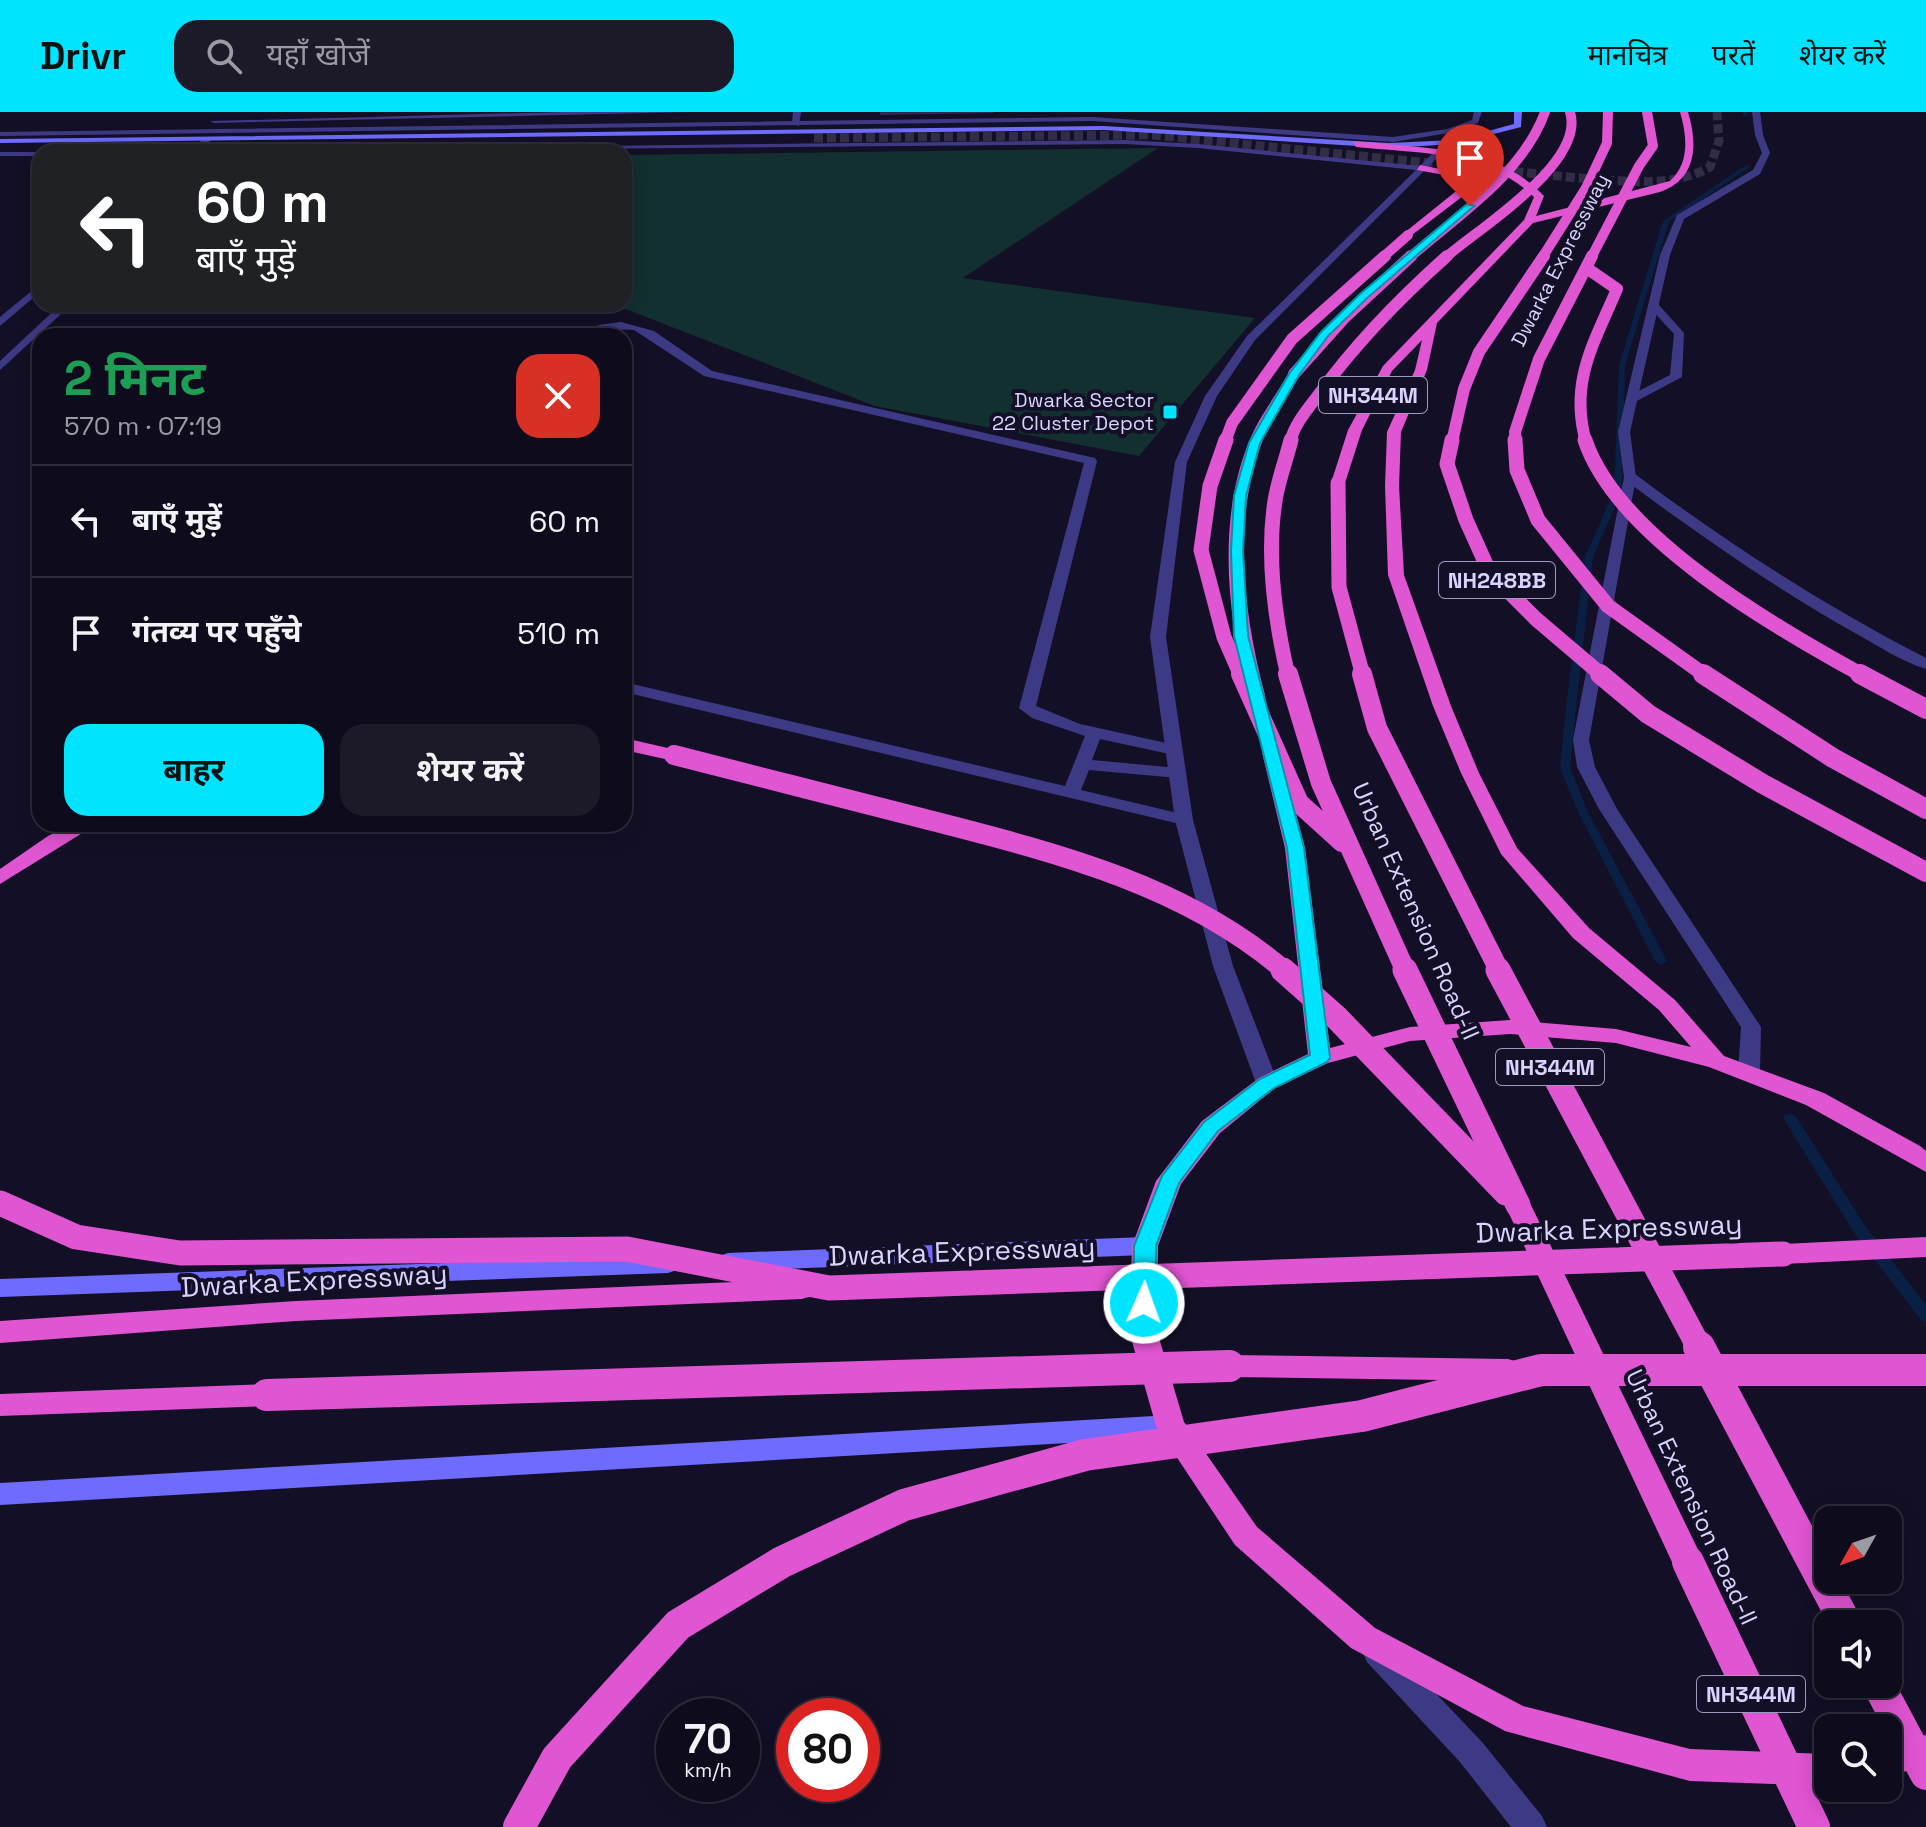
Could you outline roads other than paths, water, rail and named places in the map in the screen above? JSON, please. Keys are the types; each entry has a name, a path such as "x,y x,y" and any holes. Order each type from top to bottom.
{"highway":[{"path":"1320,1058 1295,848 1241,636 1237,551 1240,496 1255,443 1294,374 1325,334 1364,296 1492,186 1535,139 1545,112"},
{"name":"Urban Extension Road-II","path":"1570,112 1574,121 1569,142 1531,191 1397,301 1359,341 1293,431 1276,486 1271,581 1288,685 1345,845 1814,1827"},
{"name":"Dwarka Expressway","path":"1608,112 1607,143 1586,188 1508,313 1479,352 1464,389 1447,464 1466,520 1490,573 1536,619 1648,714 1763,784 1926,872"},
{"name":"Dwarka Expressway","path":"1647,112 1653,146 1639,166 1539,359 1515,432 1517,470 1538,520 1608,606 1726,690 1833,758 1926,809"},
{"path":"1529,221 1675,183 1688,165 1689,126 1684,112"},
{"path":"1356,144 1443,148 1511,172 1527,182 1531,191"},
{"path":"1420,168 1458,175 1470,183 1468,188"},
{"path":"1345,845 1299,803 1224,637 1201,550 1210,486 1232,423 1292,339 1314,316 1408,235 1468,188 1492,186 1531,191 1539,196 1529,221"},
{"name":"Urban Extension Road-II","path":"1529,221 1387,369 1355,430 1338,483 1339,587 1377,728 1494,962 1839,1610"},
{"path":"1588,269 1617,289 1577,400 1585,439 1602,477 1634,516 1689,565 1754,611 1838,663 1926,709"},
{"path":"1432,321 1421,370 1394,432 1392,486 1396,575 1442,706 1470,773 1508,850 1581,933 1667,1005 1716,1061"},
{"path":"632,746 891,808 1037,848 1112,873 1187,905 1257,947 1336,1017 1518,1205"},
{"path":"0,878 71,832"},
{"path":"1814,1769 1690,1765 1517,1720 1363,1638 1246,1536 1171,1426 1143,1331 1145,1246 1169,1181 1211,1127 1267,1083 1320,1058 1410,1034 1510,1027 1616,1036 1716,1061 1815,1099 1926,1163"},
{"path":"0,1203 76,1237 180,1253 627,1249 829,1288"},
{"name":"Dwarka Expressway","path":"0,1332 296,1311 1926,1247"},
{"path":"0,1405 591,1383 1229,1366 1926,1370"},
{"path":"519,1827 557,1758 678,1625 782,1562 904,1505 1085,1455 1362,1416 1541,1370"},
{"path":"1885,1698 1926,1774"},
{"path":"1902,1756 1926,1751"}],"main road":[{"path":"1443,148 1497,134 1518,125 1515,114"},
{"path":"840,131 866,123"},
{"path":"0,141 205,135 243,138 1156,129 1356,144"},
{"path":"522,144 814,138"},
{"path":"0,148 32,148"},
{"path":"0,1288 1145,1246"},
{"path":"0,1494 1171,1426"}],"street":[{"path":"199,144 214,121 225,112"},
{"path":"214,121 684,112"},
{"path":"796,124 797,112"},
{"path":"0,134 205,135 866,123 997,116 1168,122 1361,138 1445,133 1475,121 1478,112"},
{"path":"1749,1073 1751,1027 1608,809 1586,767 1581,740 1630,477 1624,432 1665,255 1680,217 1757,172 1766,153 1759,135 1756,112"},
{"path":"237,144 243,138"},
{"path":"632,146 1124,142 1198,146 1420,168"},
{"path":"1267,1083 1223,966 1184,820 1158,637 1181,462 1211,396 1251,338 1443,148"},
{"path":"0,154 32,154"},
{"path":"0,323 32,294"},
{"path":"1633,399 1676,377 1679,333 1654,306"},
{"path":"41,328 58,312"},
{"path":"607,328 636,326 668,343 683,361 708,374 1091,461 1027,708 1040,717 1174,750"},
{"path":"0,367 32,337"},
{"path":"1630,477 1784,586 1926,664"},
{"path":"632,689 1184,820"},
{"path":"1071,793 1095,731"},
{"path":"1082,764 1178,773"},
{"path":"1363,1638 1471,1752 1531,1827"}],"waterway":[{"path":"1661,961 1583,812 1565,768 1572,698 1589,557 1618,491 1622,365 1666,221 1748,166"},
{"path":"1790,1118 1860,1230 1926,1316"}],"tunnel":[{"path":"814,138 1153,135 1578,178 1646,182 1680,178 1710,167 1719,141 1717,112"}],"place":[{"name":"Dwarka Sector 22 Cluster Depot","path":"1170,412"}]}
